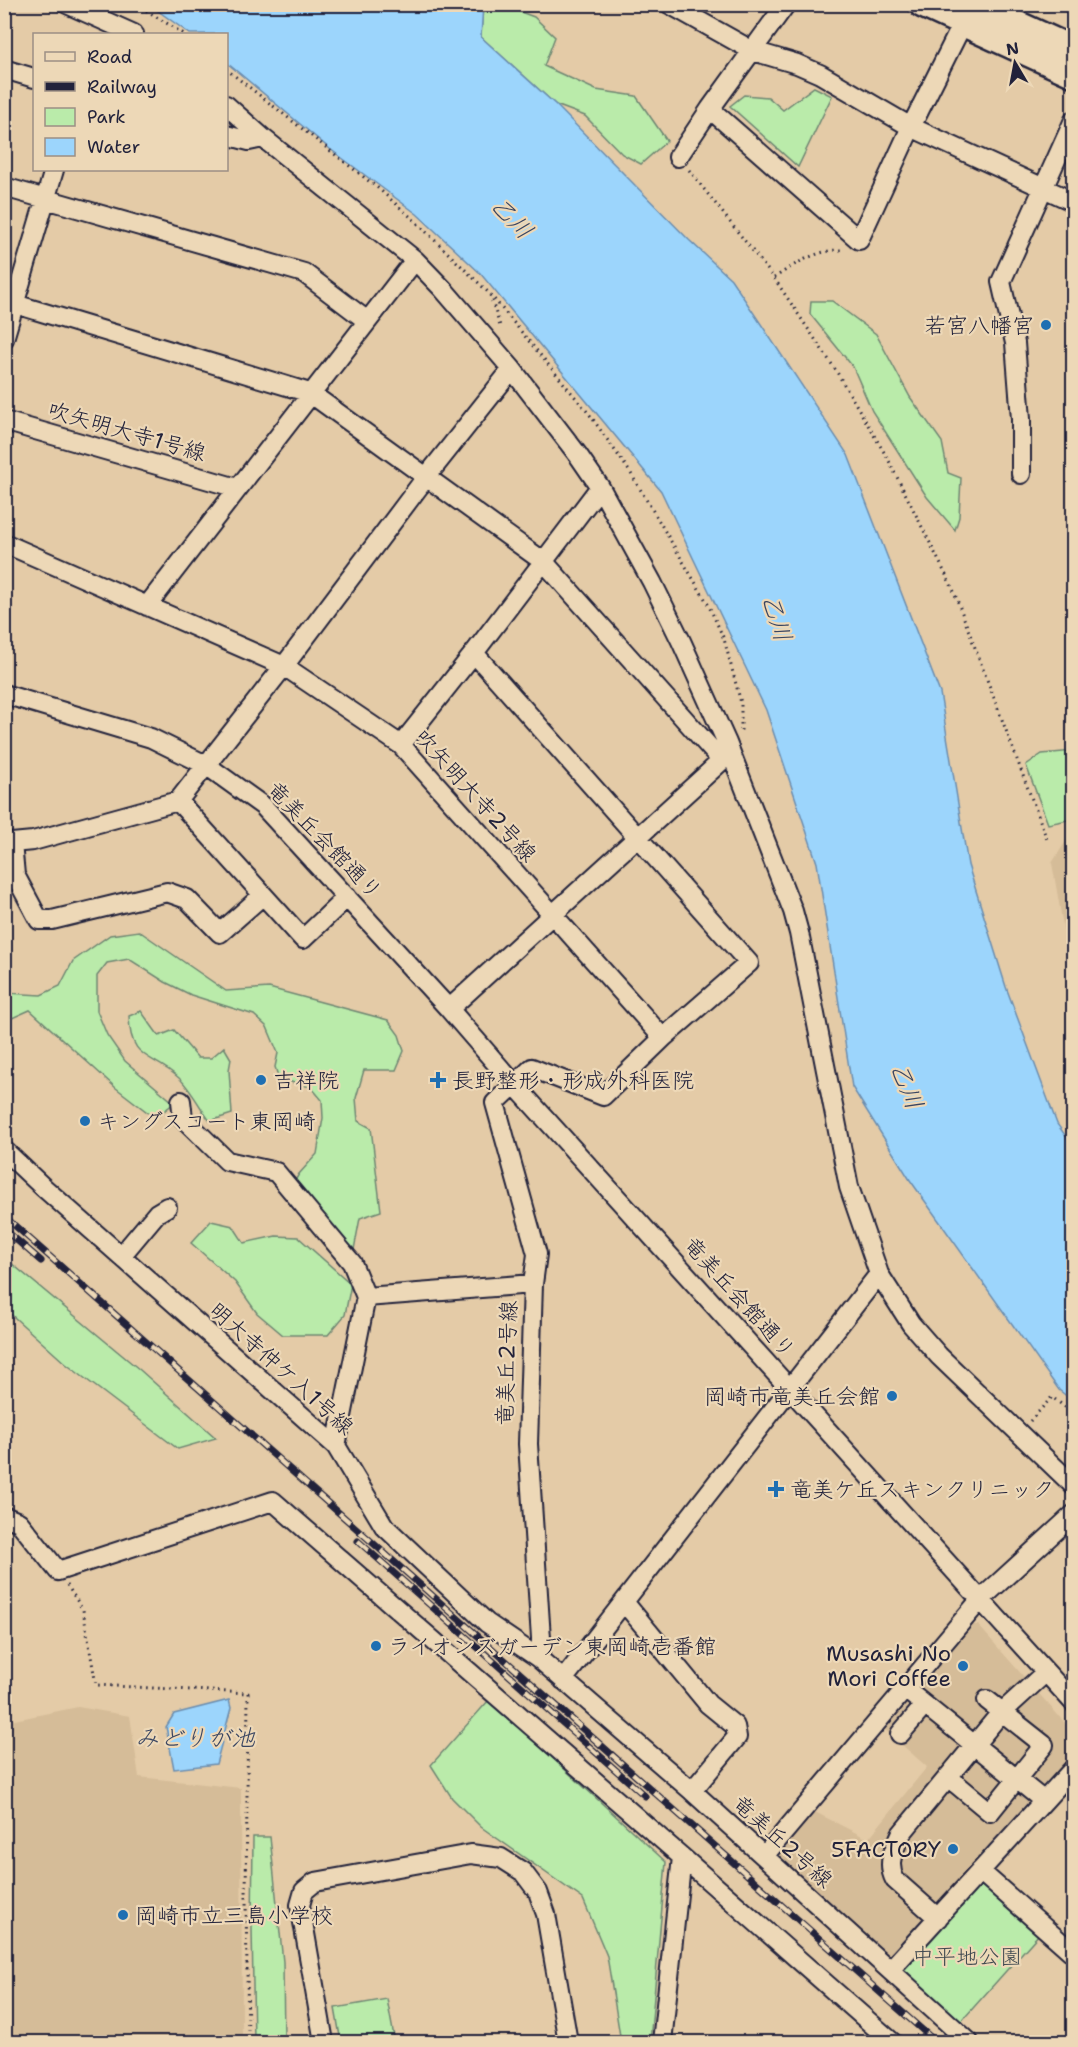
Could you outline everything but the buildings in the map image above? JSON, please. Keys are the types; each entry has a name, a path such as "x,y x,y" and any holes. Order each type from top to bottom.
{"highway":[{"path":"923,4 967,14 1074,51"},
{"path":"967,14 1074,74"}],"street":[{"path":"67,4 97,26 129,33"},
{"path":"669,4 753,51 797,64 820,74 911,127 1074,202"},
{"path":"678,157 786,4"},
{"path":"710,110 859,240 911,127 967,14"},
{"path":"4,69 33,78"},
{"path":"228,107 263,138 415,260 512,369 579,454 600,488 652,582 676,632 726,756 771,852 796,922 849,1187 879,1274 911,1324 939,1356 1074,1486"},
{"path":"1021,474 1021,419 1015,343 1001,282 1074,120"},
{"path":"228,136 249,141 263,138"},
{"path":"4,339 54,171"},
{"path":"4,187 304,273 366,320"},
{"path":"147,606 366,320 415,260"},
{"path":"15,304 310,393 543,562 726,756"},
{"path":"263,895 219,933 187,899 167,892 52,920 39,920 15,875 8,842 33,841 178,801 512,369"},
{"name":"吹矢明大寺1号線","path":"4,421 237,488"},
{"path":"401,745 600,488"},
{"name":"吹矢明大寺2号線","path":"4,543 284,666 401,745 663,1038"},
{"path":"474,653 749,963 663,1038 603,1096 532,1068 514,1084"},
{"name":"竜美丘会館通り","path":"4,694 152,738 206,765 263,806 449,1009 514,1084 1074,1703"},
{"path":"449,1009 726,756"},
{"path":"178,801 303,939 347,897"},
{"name":"竜美丘2号線","path":"514,1084 495,1103 537,1254 533,1284 528,1443 541,1638 541,1649 537,1657"},
{"path":"181,1101 183,1118 227,1161 276,1172 352,1263 366,1297 336,1446"},
{"name":"明大寺仲ケ入1号線","path":"4,1150 336,1446 384,1526 487,1623 537,1657 563,1680"},
{"path":"121,1256 157,1213 167,1208"},
{"path":"563,1680 879,1274"},
{"path":"366,1297 533,1284"},
{"path":"4,1516 19,1521 58,1571 273,1501 892,2043"},
{"path":"764,1856 980,1600 1074,1514"},
{"path":"624,1602 708,1704 735,1726 737,1731 737,1737 692,1791"},
{"path":"938,1918 895,1880 891,1872 890,1861 901,1834 1002,1712 1046,1672"},
{"name":"竜美丘2号線","path":"563,1680 692,1791 969,2043"},
{"path":"905,1689 1044,1801"},
{"path":"948,1777 990,1812 1044,1745 987,1700"},
{"path":"900,1734 925,1705"},
{"path":"890,1970 1074,1768"},
{"path":"324,2043 300,1905 304,1891 315,1882 471,1854 501,1858 523,1872 538,1892 546,1914 568,2043"},
{"path":"662,2043 682,1857"},
{"path":"980,1871 1074,1954"}],"path":[{"path":"136,4 182,33"},
{"path":"678,157 774,278 835,369 888,459 953,589 1048,842"},
{"path":"774,278 810,257 830,251 847,250"},
{"path":"1019,1433 1052,1397 1074,1414"},
{"path":"58,1571 83,1610 96,1685 248,1693 246,1899 248,2043"}],"shaded area":[{"path":"1073,830 1073,982 1052,863"},
{"path":"968,1625 978,1625 1073,1732 1073,1756 893,1958 887,1959 777,1860 776,1851 811,1810 868,1839 927,1767 882,1727"},
{"name":"岡崎市立三島小学校","path":"78,1707 130,1716 139,1777 241,1788 242,2042 5,2042 5,1722"}],"green space":[{"path":"483,5 502,5 534,17 555,37 544,66 596,90 636,96 667,141 641,164 622,154 585,116 556,105 481,37"},
{"path":"814,87 832,96 798,167 730,106 744,95 768,97 783,110"},
{"path":"811,301 832,301 876,334 910,397 942,442 948,473 961,478 959,517 955,530 927,497 872,411 853,367 810,314"},
{"path":"1073,751 1073,821 1048,824 1026,765 1042,754"},
{"path":"139,931 226,991 269,988 388,1020 399,1035 404,1051 396,1070 364,1070 356,1098 358,1121 371,1128 381,1211 360,1218 353,1255 290,1189 299,1174 317,1154 323,1118 322,1100 311,1087 279,1079 275,1067 278,1053 267,1027 254,1015 191,995 165,982 129,959 107,963 97,976 97,1011 107,1035 125,1061 174,1103 155,1118 116,1088 30,1010 10,1019 7,993 41,995 60,986 73,961 110,935"},
{"path":"141,1011 159,1036 174,1030 198,1058 211,1058 224,1047 231,1059 229,1070 232,1114 210,1121 179,1078 138,1049 130,1031 129,1016"},
{"path":"211,1221 233,1226 244,1243 276,1236 298,1237 351,1284 345,1315 328,1335 283,1335 257,1313 235,1282 191,1243"},
{"path":"5,1258 140,1370 216,1438 178,1449 66,1364 5,1309"},
{"path":"489,1700 666,1862 650,2042 621,2042 607,1956 583,1899 481,1827 452,1798 431,1765"},
{"path":"253,1837 270,1837 283,1962 284,2042 254,2042"},
{"name":"中平地公園","path":"983,1883 1039,1934 958,2025 903,1974 902,1968 978,1884"},
{"path":"387,1999 395,2042 341,2042 335,2008"}],"water":[{"name":"乙川","path":"150,5 483,5 481,37 556,105 689,240 731,279 848,455 940,693 968,865 1006,987 1057,1124 1073,1146 1073,1401 1059,1390 910,1180 852,1087 817,863 766,710 661,491 480,273 417,214 330,149 228,64 228,33 189,33"},
{"name":"みどりが池","path":"229,1700 231,1708 216,1764 174,1769 166,1727 174,1714"}],"railway":[{"path":"4,1216 936,2042"},
{"path":"4,1229 41,1261"},
{"path":"358,1541 645,1796"}],"place":[{"name":"若宮八幡宮","path":"1046,325"},
{"name":"吉祥院","path":"261,1080"},
{"name":"長野整形・形成外科医院","path":"438,1080"},
{"name":"キングスコート東岡崎","path":"85,1121"},
{"name":"岡崎市竜美丘会館","path":"892,1396"},
{"name":"竜美ケ丘スキンクリニック","path":"776,1489"},
{"name":"ライオンズガーデン東岡崎壱番館","path":"376,1646"},
{"name":"Musashi No Mori Coffee","path":"963,1666"},
{"name":"5FACTORY","path":"953,1849"},
{"name":"岡崎市立三島小学校","path":"123,1915"}]}
